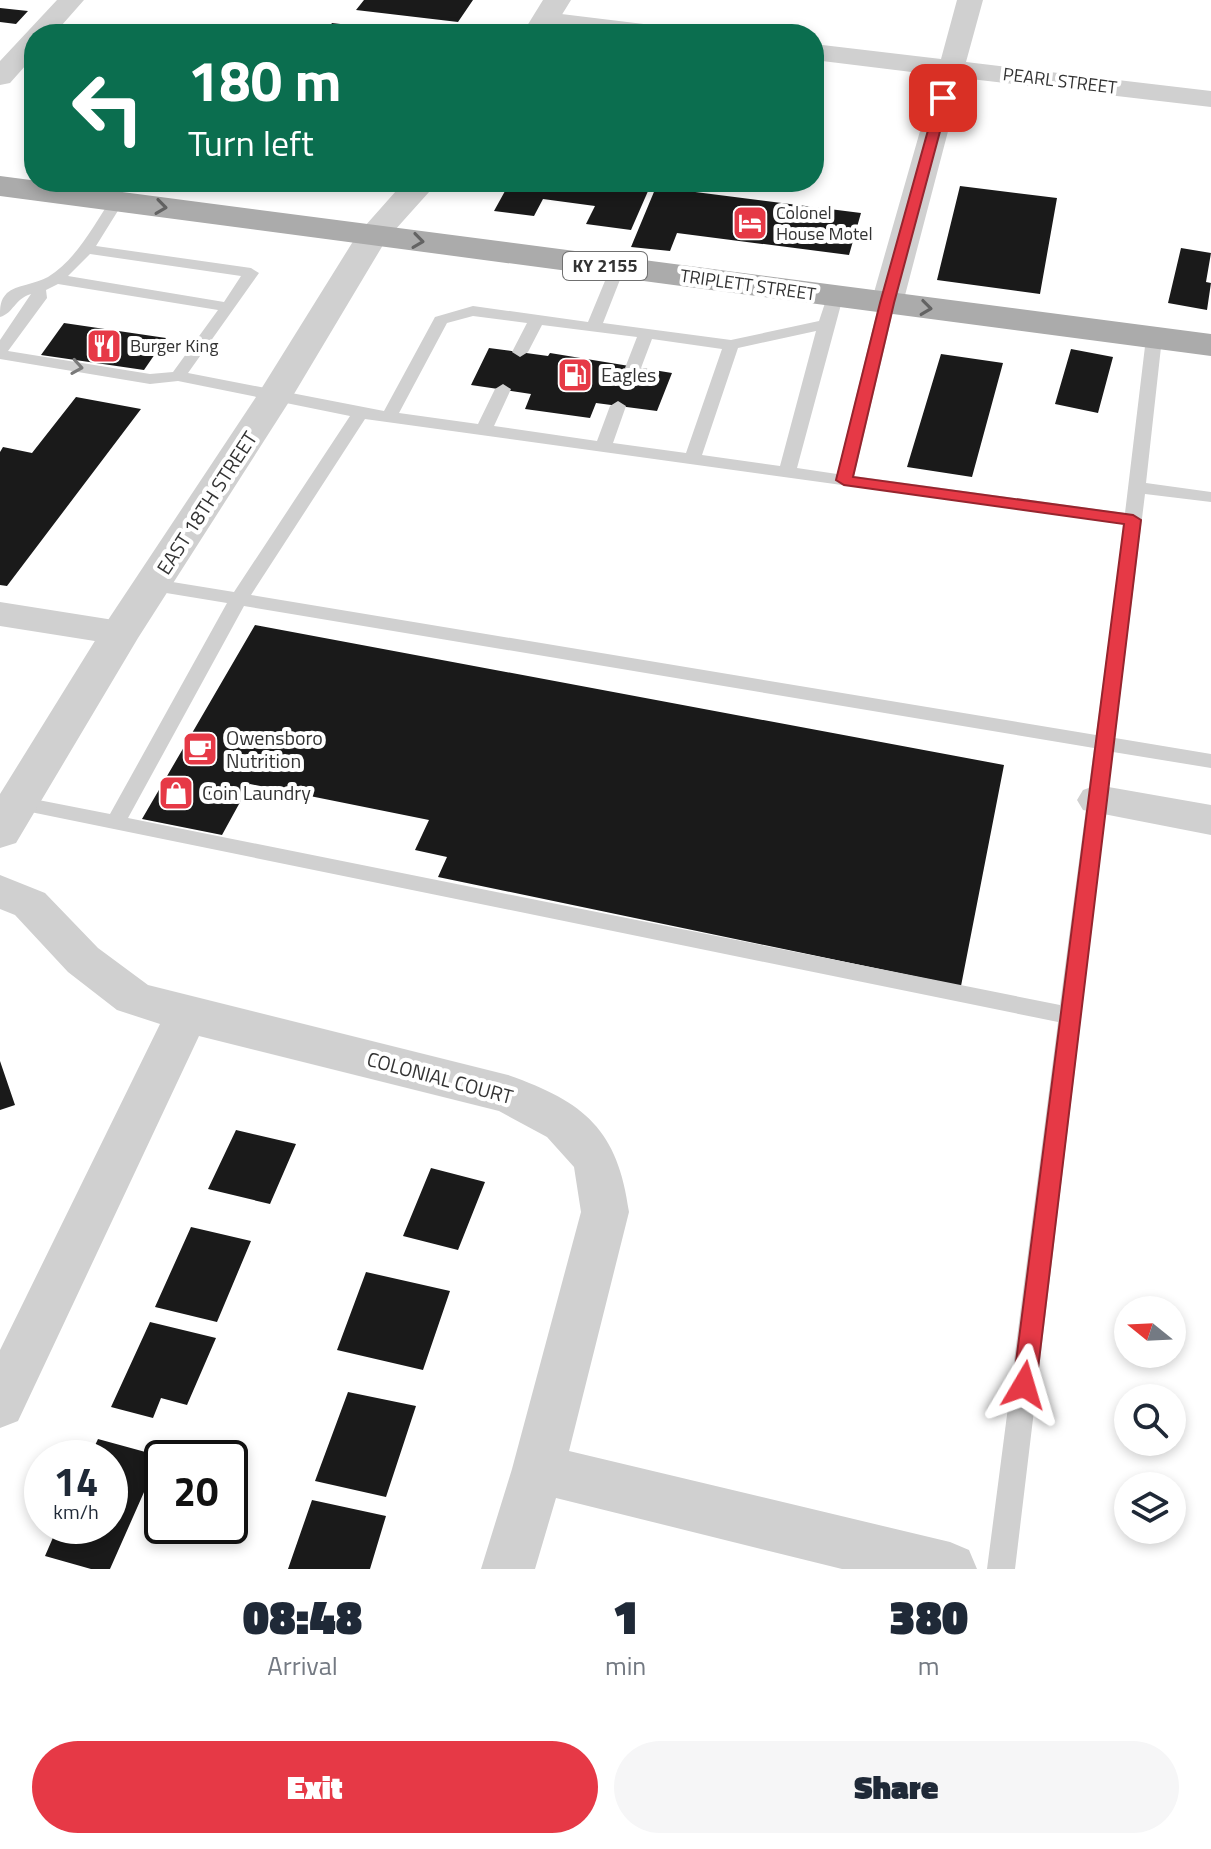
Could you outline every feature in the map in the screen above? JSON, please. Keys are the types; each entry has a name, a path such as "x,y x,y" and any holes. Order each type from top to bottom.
{"main road":[{"name":"TRIPLETT STREET","path":"0,186 24,189"},
{"name":"TRIPLETT STREET","path":"47,192 617,267 830,310 887,303 1211,345"}],"street":[{"path":"49,24 71,0"},
{"path":"887,303 970,0"},
{"path":"546,18 589,24"},
{"path":"0,77 24,51"},
{"name":"PEARL STREET","path":"824,53 1211,99"},
{"name":"EAST 18TH STREET","path":"9,817 120,633 276,394 373,235 413,192"},
{"path":"0,614 120,633"},
{"path":"1097,800 1211,820"},
{"name":"COLONIAL COURT","path":"0,891 30,904 83,960 133,998 187,1015 508,1094 552,1113 583,1141 601,1174 605,1212 538,1469 508,1569"},
{"path":"0,1404 187,1015"},
{"path":"538,1469 950,1569"}],"lane":[{"path":"0,312 14,294 38,288 56,279 87,249 117,201"},
{"path":"87,249 251,273 178,376"},
{"path":"594,327 617,267"},
{"path":"56,279 228,307"},
{"path":"38,288 39,298 0,352 150,379 178,376 360,413 1133,520"},
{"path":"844,480 887,303"},
{"path":"389,417 441,320 473,311 731,345 830,310"},
{"path":"787,472 830,310"},
{"path":"520,352 537,319"},
{"path":"633,368 646,334"},
{"path":"1001,1569 1154,338"},
{"path":"692,459 731,345"},
{"path":"484,430 503,389"},
{"path":"603,446 618,406"},
{"path":"116,822 239,599 360,413"},
{"path":"1136,487 1211,497"},
{"path":"154,585 1211,761"},
{"path":"9,817 116,822 1070,1016"}],"building":[{"path":"364,0 473,0 458,22 356,10"},
{"path":"0,8 28,11 16,24 0,22"},
{"path":"960,186 1057,198 1040,294 937,280"},
{"path":"504,192 648,192 631,230 586,224 595,206 543,199 534,216 494,211"},
{"name":"Colonel House Motel","path":"654,192 695,192 861,213 849,255 677,233 670,251 631,247"},
{"path":"1181,248 1211,253 1206,282 1211,283 1207,310 1168,303"},
{"name":"Burger King","path":"64,323 166,338 144,370 41,355"},
{"path":"489,348 548,356 550,353 672,373 657,411 596,403 590,418 525,409 531,394 471,385"},
{"path":"1071,349 1113,357 1098,413 1055,404"},
{"path":"941,354 1003,363 972,477 907,467"},
{"path":"76,397 141,409 7,586 0,585 0,452 3,447 32,453"},
{"path":"255,625 1004,765 961,986 438,877 447,857 415,850 429,820 250,784 222,835 142,819"},
{"path":"0,1061 15,1105 0,1110"},
{"path":"236,1130 296,1144 270,1204 208,1189"},
{"path":"431,1168 485,1182 458,1250 403,1236"},
{"path":"191,1227 251,1241 217,1322 155,1307"},
{"path":"366,1272 450,1291 423,1370 337,1350"},
{"path":"150,1322 216,1338 187,1405 161,1398 153,1418 111,1407"},
{"path":"348,1392 416,1406 386,1497 315,1481"},
{"path":"128,1447 144,1452 144,1492 128,1528"},
{"path":"312,1500 386,1516 370,1569 288,1569"},
{"path":"50,1544 121,1544 110,1569 91,1569 45,1556"}],"place":[{"name":"Colonel House Motel","path":"750,223"},
{"name":"Burger King","path":"104,346"},
{"name":"Eagles","path":"575,375"},
{"name":"Owensboro Nutrition","path":"200,749"},
{"name":"Coin Laundry","path":"176,793"}],"route":[{"path":"943,98 887,303 844,480 1133,520 1024,1385"}]}
